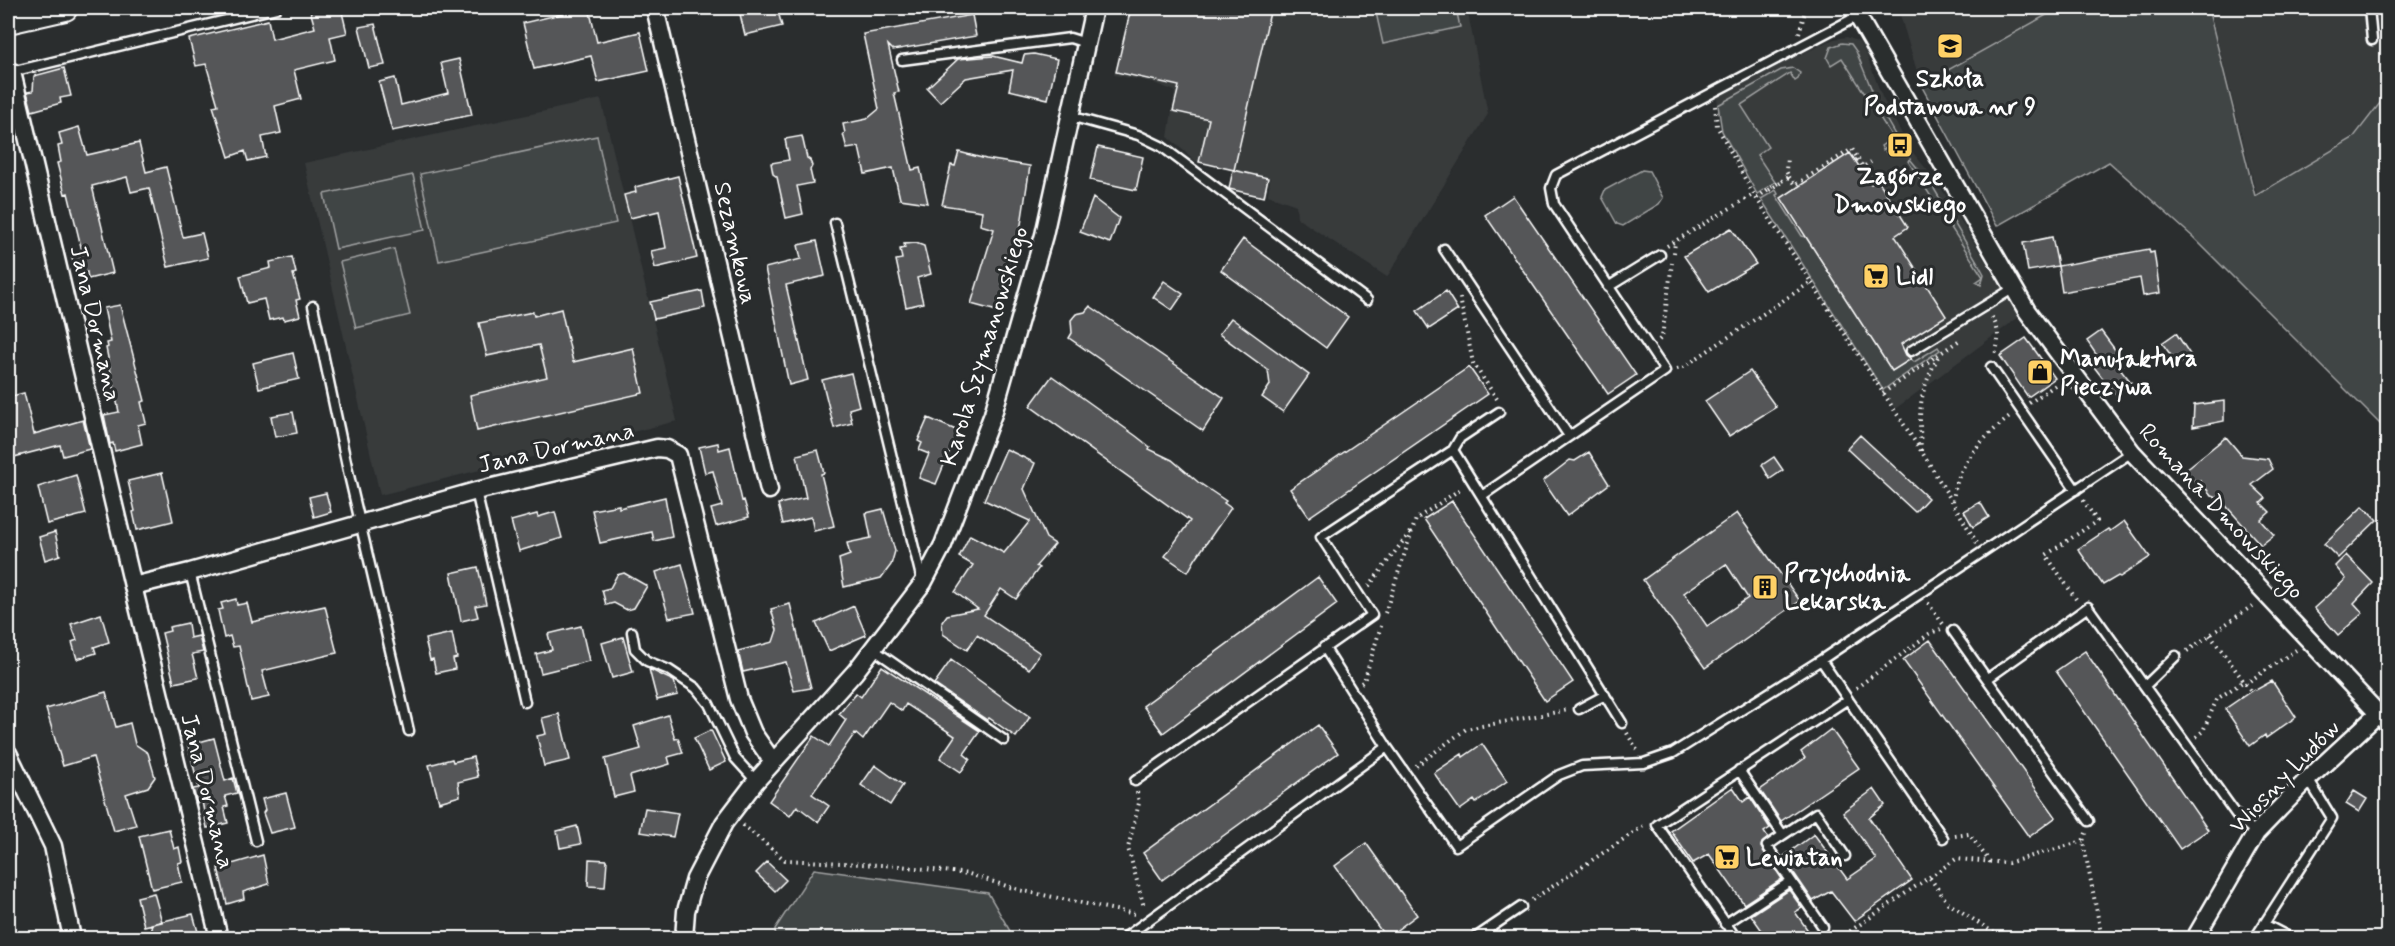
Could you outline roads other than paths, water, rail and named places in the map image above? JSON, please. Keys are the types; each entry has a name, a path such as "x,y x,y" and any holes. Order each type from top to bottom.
{"main road":[{"path":"8,21 65,8"}],"street":[{"name":"Sezamkowa","path":"655,8 769,490"},
{"name":"Karola Szymanowskiego","path":"684,939 686,911 695,879 730,814 772,762 855,672 923,583 943,545 993,414 1044,235 1094,8"},
{"name":"Romana Dmowskiego","path":"1855,12 2026,311 2046,340 2132,452 2384,715"},
{"name":"Jana Dormana","path":"10,73 219,939"},
{"name":"Jana Dormana","path":"133,586 476,491 657,448 667,448 678,455 740,699 753,733 772,762"},
{"name":"Wiosny Ludów","path":"2195,939 2256,833 2308,779 2384,715"},
{"path":"8,753 53,846 72,939"}],"lane":[{"path":"10,73 276,8"},
{"path":"2369,8 2372,40"},
{"path":"1483,495 1665,371 1554,204 1551,188 1556,175 1795,49 1855,12"},
{"path":"902,60 1070,38 1086,43"},
{"path":"1070,116 1138,135 1161,146 1367,300"},
{"path":"835,223 923,583"},
{"path":"1444,249 1569,436"},
{"path":"1608,286 1660,255"},
{"path":"1911,351 2014,288"},
{"path":"313,306 409,731"},
{"path":"1991,367 2076,490"},
{"path":"1136,781 1372,615 1321,537 1453,450 1460,438 1499,412"},
{"path":"1453,450 1483,495 1622,723"},
{"path":"1324,647 1387,747 1456,846 1559,775 1582,766 1644,763 1665,757 1821,660 2132,452"},
{"path":"476,491 525,702"},
{"path":"190,572 256,841"},
{"path":"1987,679 2088,607 2238,817 2256,833"},
{"path":"1953,631 2089,821"},
{"path":"632,632 635,649 647,661 669,670 696,688 709,704 735,758 756,781"},
{"path":"873,649 1004,740"},
{"path":"2145,686 2176,656"},
{"path":"1821,660 1943,838"},
{"path":"1580,709 1605,695"},
{"path":"1736,939 1656,825 1847,697"},
{"path":"1124,939 1387,747"},
{"path":"1739,770 1783,835"},
{"path":"2255,939 2332,818 2308,779"},
{"path":"1823,927 1767,846 1816,813 1845,856"},
{"path":"1725,924 1791,881"},
{"path":"1475,939 1521,907"},
{"path":"2264,924 2291,939"}],"place":[{"name":"Szkoła Podstawowa nr 9","path":"1950,46"},
{"name":"Zagórze Dmowskiego","path":"1900,145"},
{"name":"Lidl","path":"1876,276"},
{"name":"Manufaktura Pieczywa","path":"2040,372"},
{"name":"Przychodnia Lekarska","path":"1765,587"},
{"name":"Lewiatan","path":"1727,857"}]}
